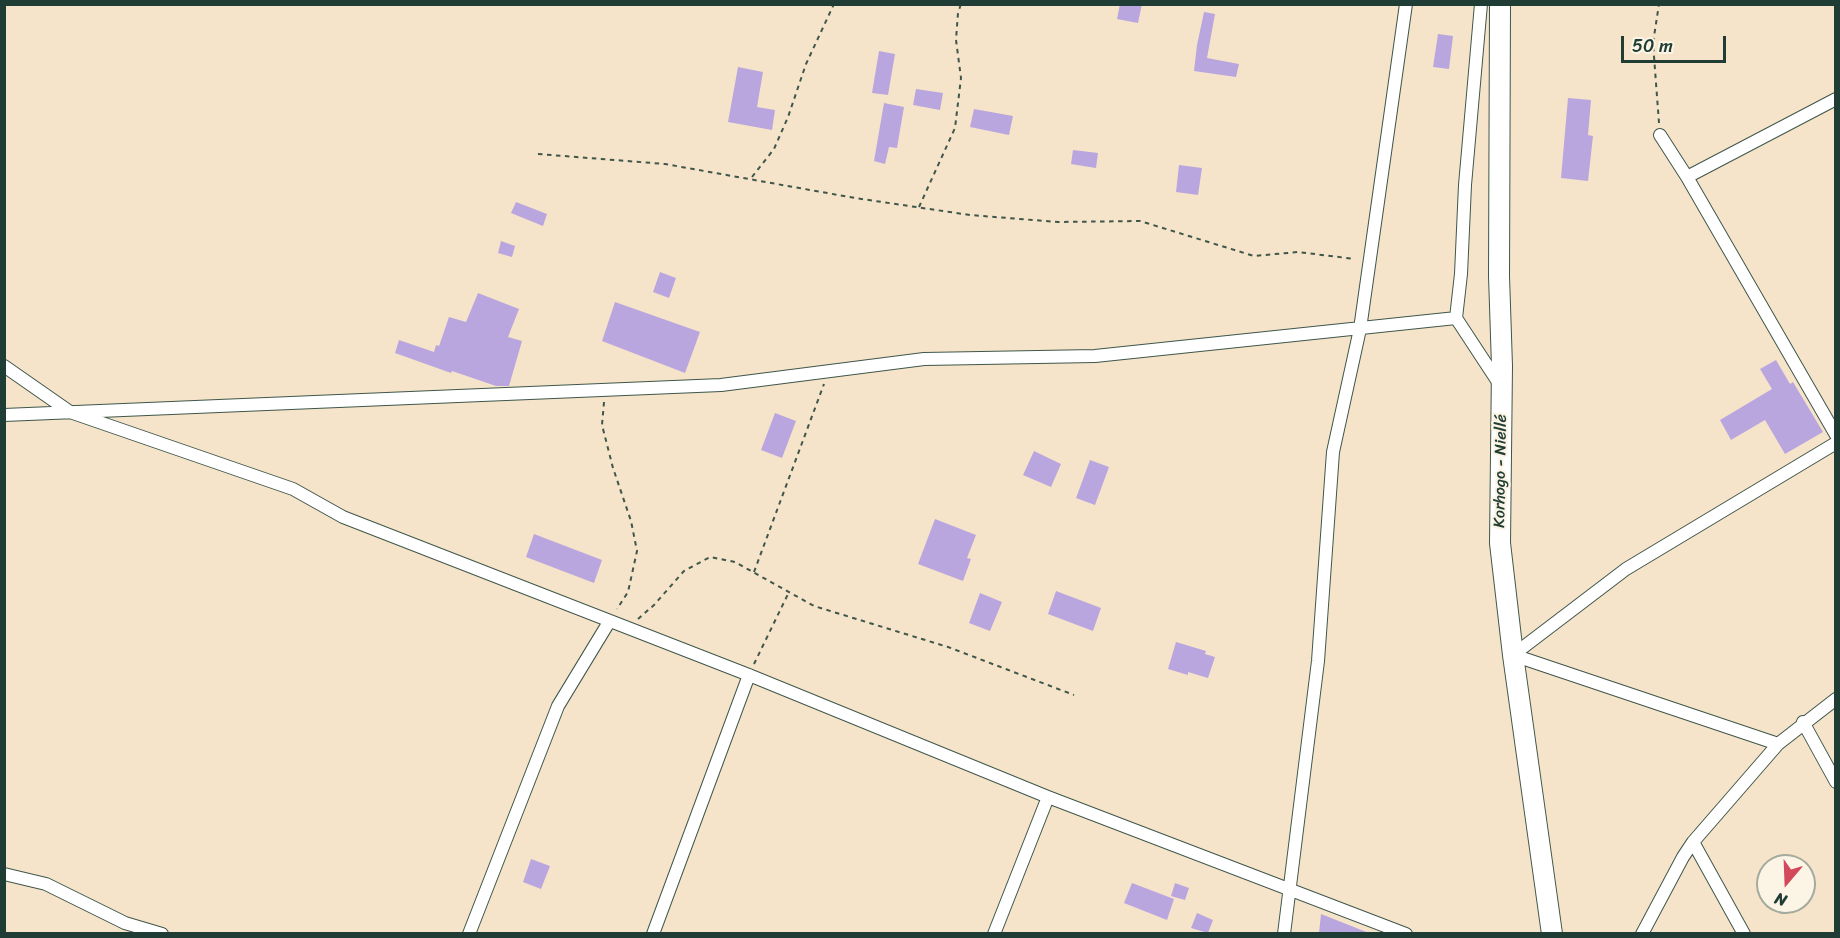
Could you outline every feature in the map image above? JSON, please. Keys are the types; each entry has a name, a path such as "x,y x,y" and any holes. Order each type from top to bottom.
{"main road":[{"name":"Korhogo - Niellé","path":"1500,4 1499,276 1502,387 1500,543 1513,655 1552,933"}],"street":[{"path":"1284,933 1318,661 1334,452 1360,329 1406,4"},
{"path":"1481,4 1456,318 1502,387"},
{"path":"1687,177 1836,99"},
{"path":"1660,135 1687,177 1836,435"},
{"path":"4,415 721,385 924,359 1095,356 1456,318"},
{"path":"4,366 70,412 293,489 343,517 749,675 1048,796 1406,933"},
{"path":"1513,655 1626,569 1836,443"},
{"path":"469,933 558,706 609,622"},
{"path":"1513,655 1778,744"},
{"path":"653,933 749,675"},
{"path":"1642,933 1693,842 1778,744 1803,722 1836,699"},
{"path":"1803,722 1836,782"},
{"path":"994,933 1048,796"},
{"path":"1693,842 1744,933"},
{"path":"4,874 46,884 125,923 162,933"}],"path":[{"path":"751,178 774,149 788,117 806,64 834,4"},
{"path":"919,207 955,128 961,78 956,40 961,4"},
{"path":"1659,4 1653,43 1660,135"},
{"path":"538,154 665,164 855,198 970,215 1058,222 1140,221 1254,256 1298,252 1370,261"},
{"path":"754,572 829,371"},
{"path":"606,390 602,425 613,468 631,521 637,551 628,592 609,622"},
{"path":"627,629 654,605 684,571 710,557 735,562 814,606 948,647 1074,694"},
{"path":"749,675 789,592"}],"building":[{"path":"1120,4 1142,4 1138,23 1117,19"},
{"path":"1204,12 1215,14 1207,58 1239,64 1236,77 1194,71"},
{"path":"1438,34 1453,36 1449,69 1433,67"},
{"path":"879,51 895,54 888,95 872,93"},
{"path":"738,67 763,72 757,107 775,110 772,130 728,122"},
{"path":"916,89 943,93 940,110 913,105"},
{"path":"1568,98 1591,100 1588,135 1593,136 1588,181 1561,178"},
{"path":"884,103 904,107 897,148 889,147 885,164 874,161"},
{"path":"974,109 1013,116 1009,135 970,127"},
{"path":"1073,150 1098,153 1096,168 1071,164"},
{"path":"1179,165 1202,168 1198,195 1176,192"},
{"path":"516,202 547,214 543,226 511,213"},
{"path":"501,241 515,246 512,257 498,253"},
{"path":"660,272 676,278 669,298 653,292"},
{"path":"478,293 519,309 508,337 522,341 509,386 496,386 452,371 451,373 395,353 399,340 434,352 436,345 439,346 449,317 466,322"},
{"path":"615,302 700,332 685,373 602,341"},
{"path":"1776,360 1790,384 1793,382 1823,432 1785,454 1765,420 1731,440 1720,420 1772,389 1760,369"},
{"path":"775,413 796,421 782,458 761,450"},
{"path":"1034,451 1061,464 1051,487 1023,475"},
{"path":"1090,460 1109,467 1095,505 1076,498"},
{"path":"935,519 976,535 967,558 971,559 963,581 918,564"},
{"path":"534,534 602,560 594,583 526,557"},
{"path":"1056,591 1101,608 1093,631 1048,614"},
{"path":"980,593 1002,602 990,631 969,623"},
{"path":"1176,642 1206,651 1205,654 1215,657 1208,678 1168,669"},
{"path":"531,859 550,866 541,889 523,882"},
{"path":"1132,883 1174,899 1167,920 1124,903"},
{"path":"1175,883 1189,888 1185,900 1171,896"},
{"path":"1197,913 1213,920 1208,933 1191,928"},
{"path":"1321,914 1369,933 1319,933"}]}
